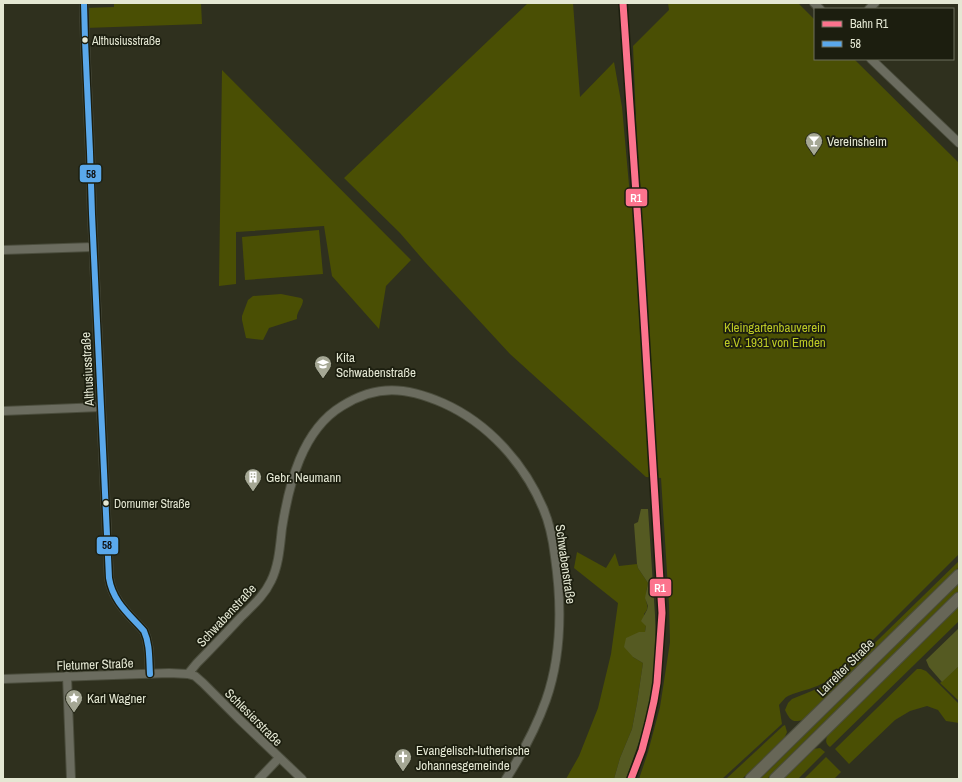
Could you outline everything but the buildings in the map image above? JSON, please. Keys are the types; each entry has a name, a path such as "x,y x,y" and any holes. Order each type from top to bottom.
{"street":[{"name":"Althusiusstraße","path":"84,3 110,585 117,601 147,636 150,674"},
{"path":"872,60 959,143"},
{"path":"3,250 94,246"},
{"name":"Schwabenstraße","path":"188,674 259,600 269,585 276,567 287,504 297,467 309,440 322,422 333,411 347,402 373,392 383,390 403,390 422,395 447,405 469,418 504,448 521,468 534,488 544,508 551,530 557,565 560,601 557,657 547,698 528,741 506,779"},
{"path":"3,411 101,407"},
{"name":"Larrelter Straße","path":"751,779 959,575"},
{"path":"775,779 959,598"},
{"name":"Fletumer Straße","path":"3,679 169,673 188,674"},
{"name":"Schlesierstraße","path":"188,674 195,676 203,683 302,779"},
{"path":"67,676 71,779"},
{"path":"259,779 279,758"}],"green space":[{"path":"114,3 201,3 202,24 85,28 85,8 114,7"},
{"name":"Kleingartenbauverein e.V. 1931 von Emden","path":"528,3 573,3 580,97 614,62 622,107 631,207 642,207 637,145 633,46 669,10 668,3 798,3 814,19 814,60 855,60 959,163 959,554 842,671 822,684 785,698 779,705 782,724 722,779 639,779 660,707 670,642 661,478 646,477 510,354 400,233 344,178"},
{"path":"222,70 411,260 386,286 379,329 332,276 324,226 236,232 236,284 219,286"},
{"path":"319,230 323,274 245,280 242,237"},
{"path":"281,294 301,298 303,300 297,319 269,328 263,340 246,338 242,316 248,300 253,296"},
{"path":"641,509 648,509 656,650 652,689 646,722 626,779 614,779 620,758 632,729 643,663 633,657 624,647 626,638 639,632 645,632 646,626 641,621 648,606 645,598 648,583 637,564 634,524 638,522"},
{"path":"577,552 606,568 615,553 619,566 637,564 648,583 646,591 647,609 644,614 646,626 645,632 639,632 633,657 643,663 637,703 632,729 620,758 614,779 566,779 579,756 598,708 611,654 618,603 574,568"},
{"path":"959,561 959,567 803,720 794,721 790,718 785,710 788,703 792,699 824,686 841,676"},
{"path":"959,583 959,592 767,779 760,779"},
{"path":"959,606 959,621 830,747 826,740 829,733"},
{"path":"959,628 959,666 942,682 929,667 926,660"},
{"path":"959,666 959,701 940,683"},
{"path":"917,669 926,671 959,704 959,723 946,721 938,710 927,706 910,711 895,720 849,764 835,749"},
{"path":"785,725 787,732 784,739 742,779 726,779 783,726"},
{"path":"820,748 825,752 798,779 783,779 813,749"},
{"path":"826,757 841,772 834,779 804,779"}],"rail line":[{"name":"R1","path":"623,3 662,613 657,683 654,701 642,750 631,779"}],"transit line":[{"name":"58","path":"84,3 109,578 118,601 144,631 148,646 150,674"}],"place":[{"name":"Althusiusstraße","path":"85,40"},
{"name":"Vereinsheim","path":"814,156"},
{"name":"Kita Schwabenstraße","path":"323,379"},
{"name":"Gebr. Neumann","path":"253,492"},
{"name":"Dornumer Straße","path":"106,503"},
{"name":"Karl Wagner","path":"74,713"},
{"name":"Evangelisch-lutherische Johannesgemeinde","path":"403,772"}]}
